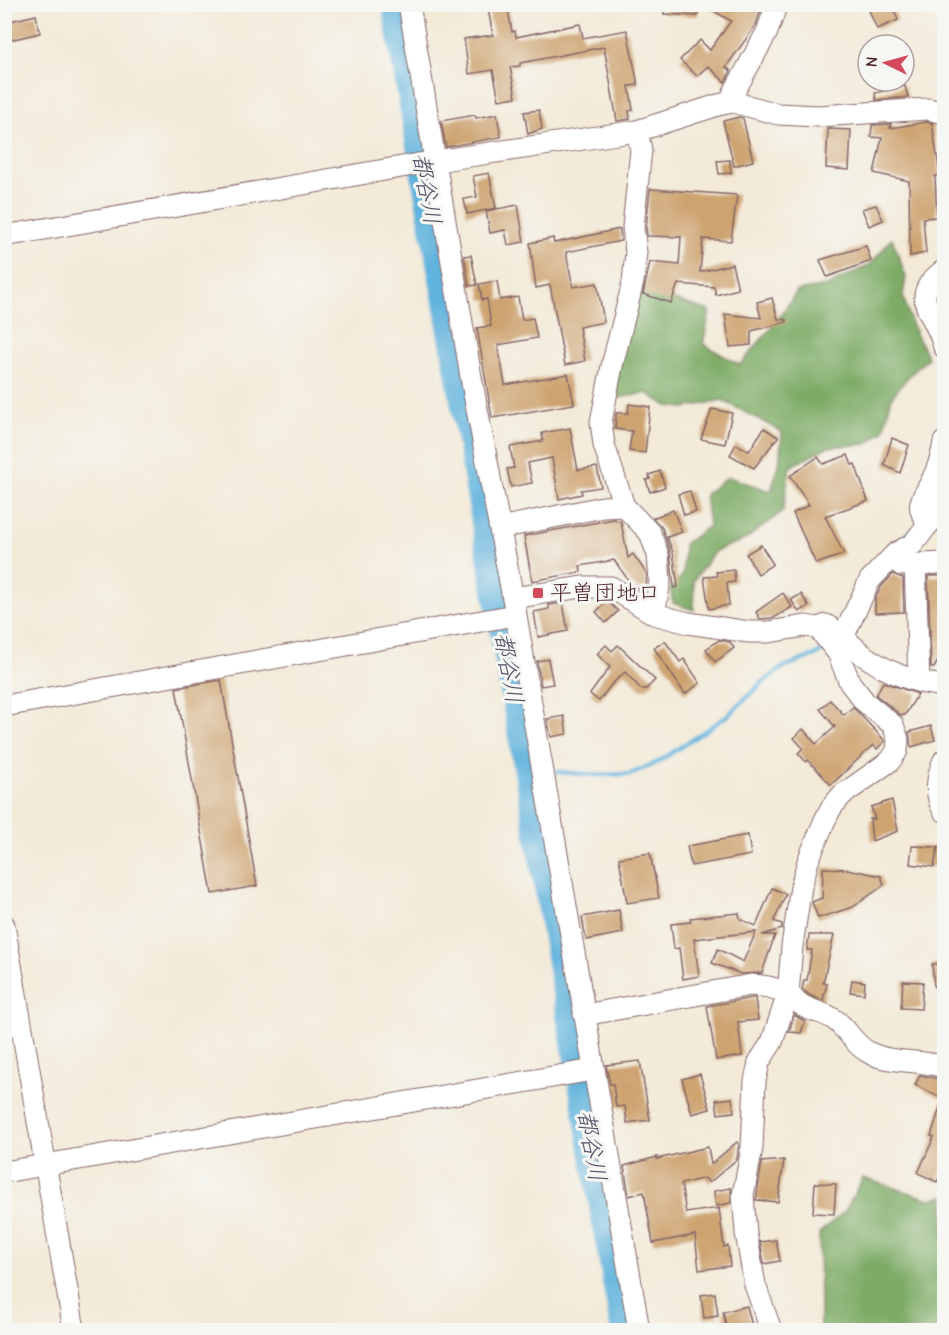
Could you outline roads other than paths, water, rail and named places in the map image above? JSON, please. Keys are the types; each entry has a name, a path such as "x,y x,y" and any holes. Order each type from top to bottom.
{"street":[{"path":"409,4 427,162 500,528 508,612 584,1015 585,1071 639,1330"},
{"path":"733,102 733,93 767,32 777,4"},
{"path":"4,236 427,162 637,131 733,102 778,114 818,116 928,109 945,113"},
{"path":"637,131 641,150 633,227 636,252 633,282 601,422 604,445 624,506 650,533 658,555 660,581 654,614"},
{"path":"945,270 933,279 924,294 926,309 945,347"},
{"path":"926,519 922,497 931,483 945,442"},
{"path":"843,637 870,580 896,553 913,544 926,519 945,497"},
{"path":"500,528 603,507 624,506"},
{"path":"885,563 893,565 945,563"},
{"path":"915,564 919,681"},
{"path":"4,706 508,612 582,586 611,587 654,614 688,623 748,632 769,632 805,626 818,628 826,625 867,657 906,677 945,686"},
{"path":"771,1330 755,1285 746,1233 743,1196 752,1148 755,1081 759,1062 772,1042 788,994 792,946 801,887 808,861 824,822 831,808 842,795 890,761 897,751 898,739 893,725 865,702 849,683 838,653 818,628"},
{"path":"945,760 938,775 938,802 945,811"},
{"path":"4,926 74,1330"},
{"path":"584,1015 751,985 775,987 805,1007 823,1012 836,1020 855,1044 869,1053 887,1058 930,1062 945,1067"},
{"path":"4,1173 585,1071"}],"waterway":[{"name":"都谷川","path":"395,4 624,1330"},
{"path":"898,542 913,530"},
{"path":"558,772 597,775 630,774 658,762 727,716 764,681 784,667 818,654 827,648"}],"place":[{"name":"平曽団地口","path":"538,593"}]}
